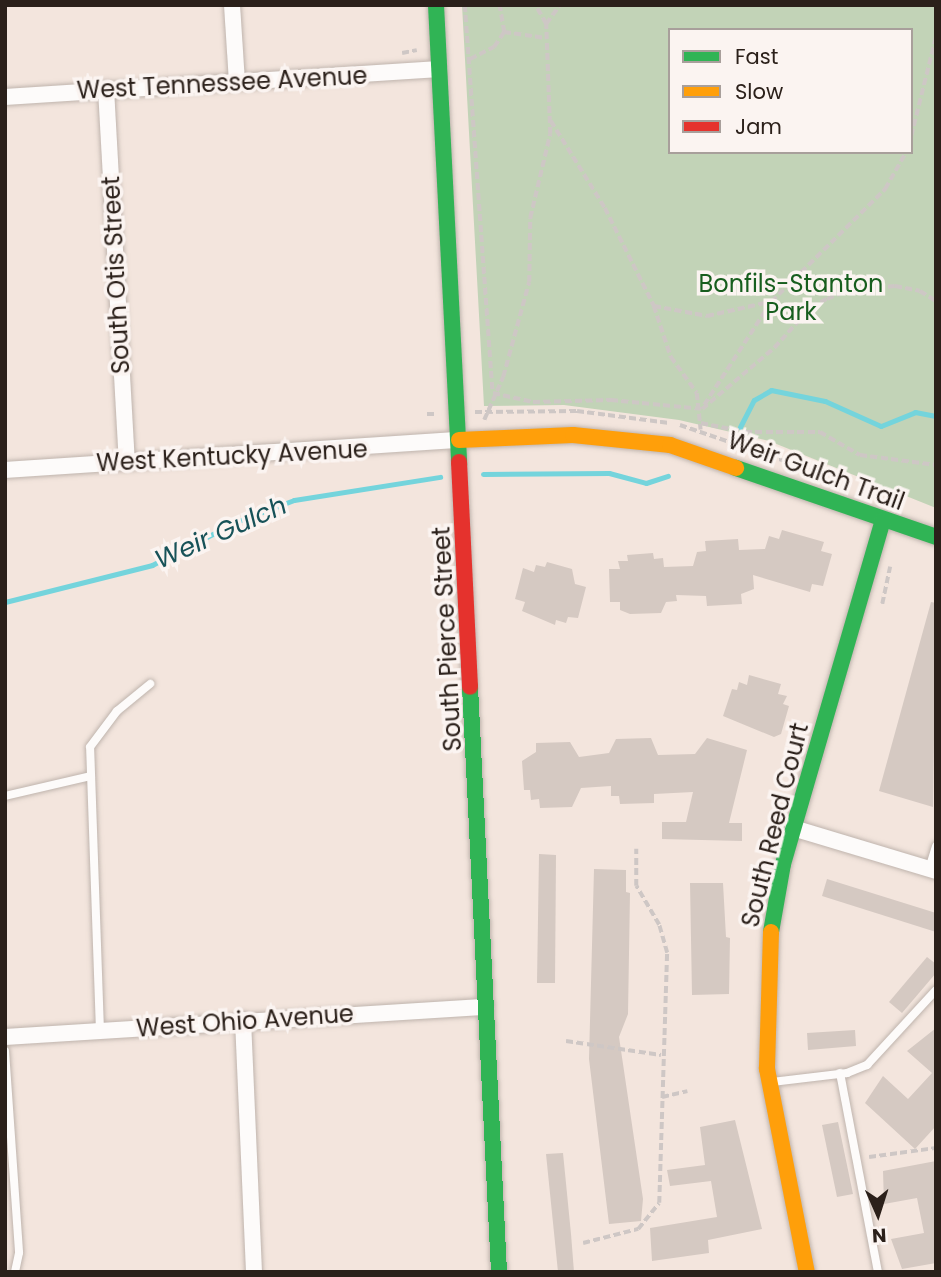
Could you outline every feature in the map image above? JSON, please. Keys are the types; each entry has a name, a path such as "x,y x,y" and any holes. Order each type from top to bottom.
{"street":[{"path":"232,5 237,82"},
{"name":"South Pierce Street","path":"436,5 499,1272"},
{"name":"West Tennessee Avenue","path":"5,97 439,69"},
{"name":"South Otis Street","path":"106,89 127,462"},
{"path":"459,440 573,435 670,445 936,537"},
{"name":"West Kentucky Avenue","path":"5,470 459,440"},
{"name":"South Reed Court","path":"807,1272 769,1082 764,1029 768,951 793,828 883,520"},
{"path":"793,828 932,870"},
{"name":"West Ohio Avenue","path":"5,1037 243,1020 486,1007"},
{"path":"243,1020 254,1272"}],"lane":[{"path":"100,1031 91,776 96,736 150,684"},
{"path":"5,796 91,776"},
{"path":"932,870 936,846"},
{"path":"769,1082 840,1073 874,1059 936,990"},
{"path":"5,1051 19,1245 15,1272"},
{"path":"840,1073 877,1272"}],"path":[{"path":"466,5 493,393"},
{"path":"470,59 494,47 503,32 499,5"},
{"path":"484,411 503,377 529,282 530,218 550,118 546,24 535,5"},
{"path":"546,24 560,5"},
{"path":"503,32 546,38"},
{"path":"913,128 936,36"},
{"path":"550,118 605,208 654,306 671,357 702,409"},
{"path":"905,154 885,189 771,302 702,409 701,423 745,432 820,432 860,455 936,465"},
{"path":"493,393 533,402 611,400 702,409 774,348 811,307 827,299 853,290 895,286 920,291 936,302"},
{"path":"654,306 707,316 771,302"},
{"name":"Weir Gulch Trail","path":"701,423 701,430 833,478"},
{"path":"583,1243 638,1229 656,1213 667,953 636,886 636,849"},
{"path":"566,1041 661,1055"},
{"path":"662,1097 687,1091"},
{"path":"856,1159 936,1148"}],"green space":[{"name":"Bonfils-Stanton Park","path":"462,5 936,5 936,508 769,441 679,420 564,405 484,406"}],"building":[{"path":"782,530 824,542 821,551 832,554 823,586 812,584 810,592 753,575 754,589 741,594 742,604 707,606 706,596 676,595 677,601 666,602 661,613 630,614 620,610 620,602 610,602 609,569 620,569 618,561 628,561 627,555 653,553 654,559 663,558 664,567 693,566 697,552 706,551 705,541 738,539 739,550 765,549 769,536 779,539"},
{"path":"547,562 572,569 575,584 586,587 578,618 568,617 566,623 556,620 555,625 522,611 525,602 515,599 523,568 534,572 536,565 545,567"},
{"path":"931,602 936,603 933,807 879,791"},
{"path":"749,675 781,684 778,694 787,696 783,704 789,706 781,734 774,737 723,716 732,689 737,690 739,682 747,685"},
{"path":"651,738 658,755 695,754 707,738 747,750 729,823 742,823 742,841 662,839 662,822 686,822 693,792 654,794 654,803 620,804 619,796 611,796 611,786 581,788 572,807 540,808 539,799 531,800 530,790 524,790 522,761 536,752 536,743 570,742 579,757 609,753 616,739"},
{"path":"539,854 556,855 555,983 537,983"},
{"path":"594,869 626,870 626,892 630,893 628,1014 619,1037 643,1199 641,1221 609,1224 589,1059"},
{"path":"827,879 936,913 936,932 822,896"},
{"path":"690,883 723,883 726,937 730,938 729,994 692,995"},
{"path":"927,957 936,964 936,973 902,1013 889,1002"},
{"path":"936,1028 936,1126 915,1149 865,1103 883,1076 908,1099 932,1073 907,1051"},
{"path":"855,1030 856,1046 808,1050 807,1033"},
{"path":"735,1120 762,1229 708,1240 709,1253 652,1261 650,1228 717,1217 711,1181 670,1186 667,1170 705,1165 700,1127"},
{"path":"838,1122 853,1194 837,1197 822,1125"},
{"path":"563,1153 574,1272 558,1272 546,1154"},
{"path":"936,1161 936,1263 902,1269 891,1239 924,1233 917,1198 884,1204 883,1171"}],"waterway":[{"name":"Weir Gulch","path":"740,427 754,400 771,390 825,401 881,426 915,412 936,416"},
{"name":"Weir Gulch","path":"483,474 609,473 646,483 668,476"},
{"name":"Weir Gulch","path":"5,602 152,565 236,522 294,500 440,477"}],"traffic: fast":[{"path":"436,5 459,462"},
{"path":"736,468 936,537"},
{"path":"771,932 783,864 883,520"},
{"path":"470,687 499,1272"}],"traffic: slow":[{"path":"459,440 573,435 670,445 736,468"},
{"path":"771,932 767,1069 807,1272"}],"traffic: jam":[{"path":"459,462 470,687"}]}
